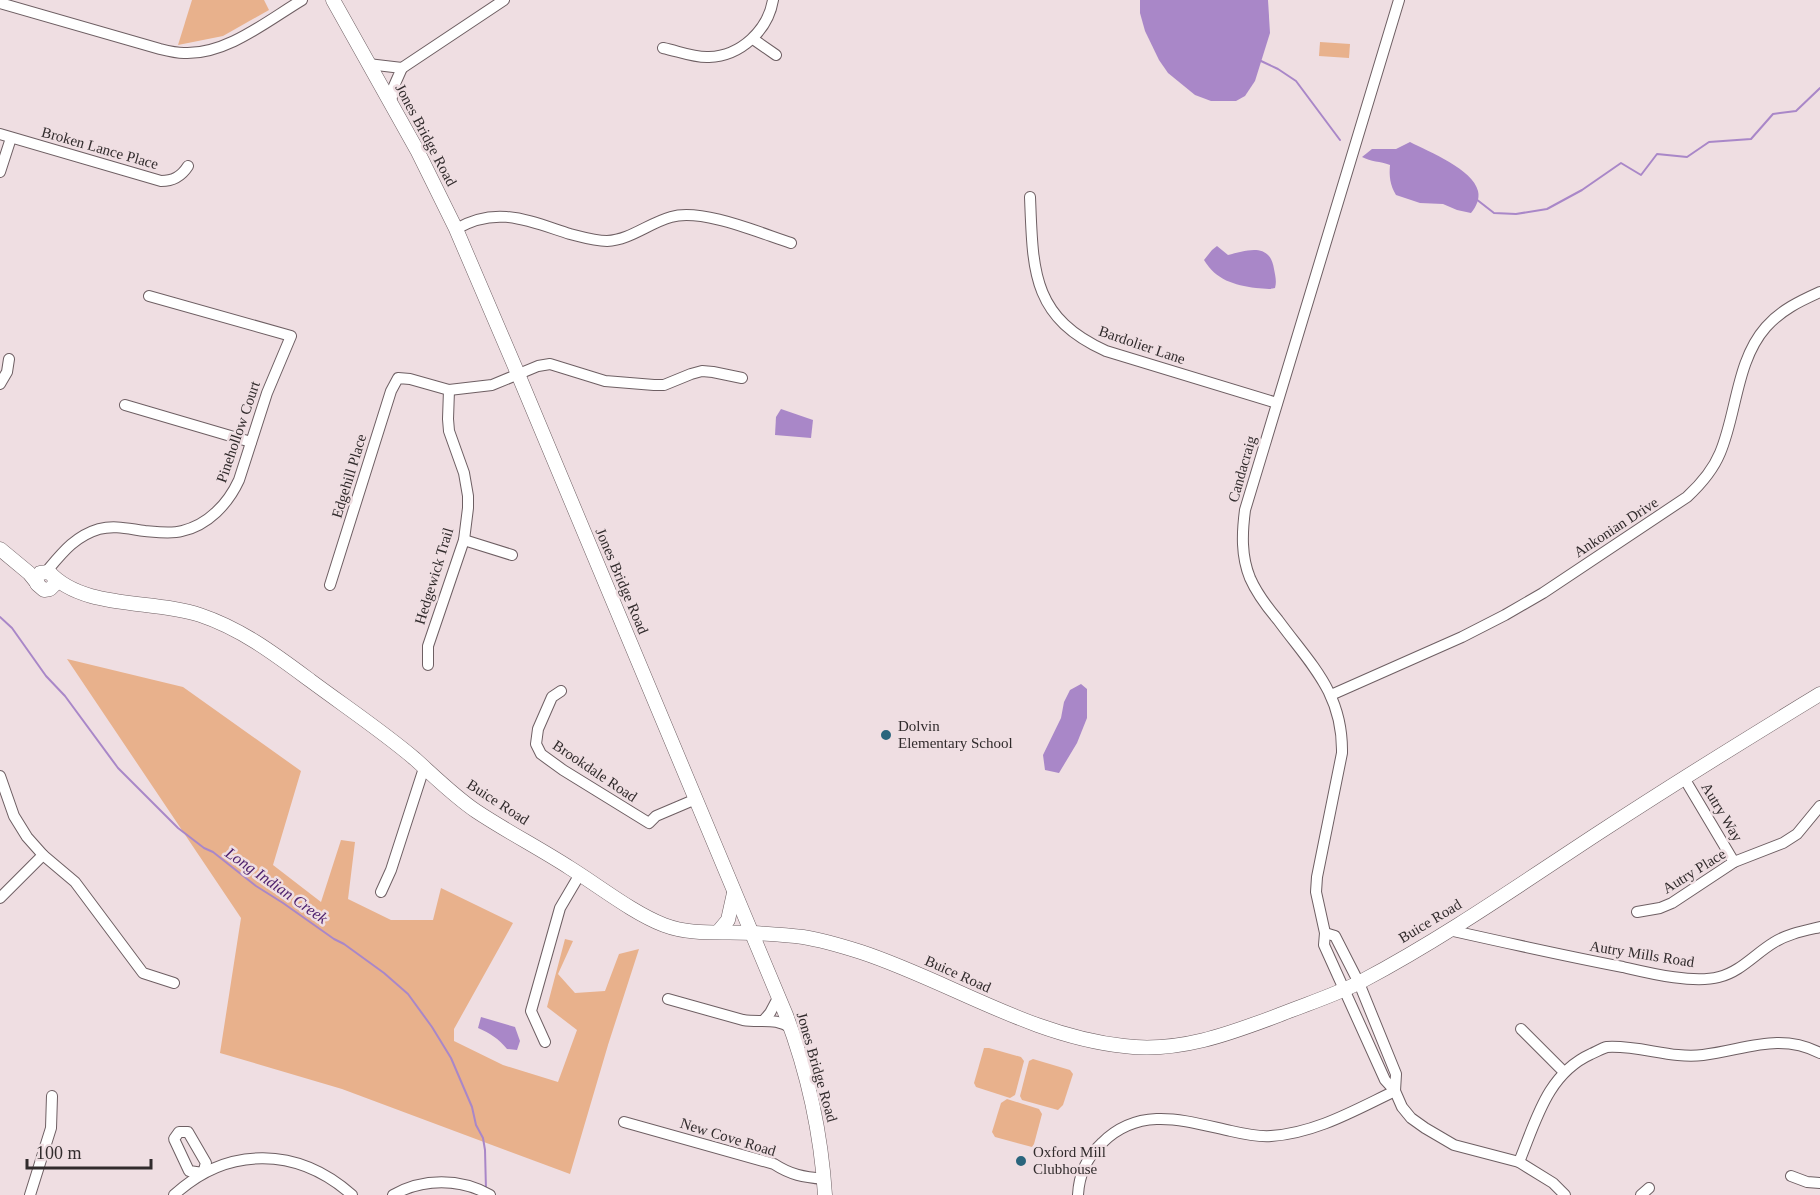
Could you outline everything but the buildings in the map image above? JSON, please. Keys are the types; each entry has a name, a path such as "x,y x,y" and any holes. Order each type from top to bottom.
{"street":[{"path":"0,3 160,50 184,53 209,51 230,43 302,0"},
{"name":"Jones Bridge Road","path":"333,0 417,150 456,229 779,996 810,1091 818,1131 825,1195"},
{"path":"390,102 402,68 504,0"},
{"path":"663,48 709,57 729,53 753,39 771,13 773,0"},
{"name":"Candacraig","path":"1399,0 1245,510 1242,532 1244,556 1250,578 1260,597 1320,677 1331,695 1341,723 1342,753 1316,892 1325,933 1324,945 1385,1080 1395,1091 1402,1107 1411,1118 1454,1145 1519,1162 1553,1183 1565,1195"},
{"path":"753,39 776,55"},
{"path":"368,63 402,68"},
{"path":"0,172 5,136"},
{"name":"Broken Lance Place","path":"5,136 161,181 177,178 188,166"},
{"name":"Bardolier Lane","path":"1030,197 1033,257 1037,280 1050,307 1071,331 1106,351 1277,404"},
{"path":"456,229 479,218 504,215 587,239 606,241 628,236 669,217 693,214 791,243"},
{"name":"Ankonian Drive","path":"1331,695 1462,637 1505,615 1543,593 1687,497 1706,477 1720,453 1745,368 1759,336 1785,310 1820,292"},
{"name":"Pinehollow Court","path":"47,578 60,554 76,539 100,529 119,526 162,533 182,532 210,518 223,507 233,492 267,393 291,336 149,296"},
{"path":"0,384 7,372 9,359"},
{"path":"449,390 492,385 538,366 550,364 605,381 654,385 664,385 702,371 742,378"},
{"name":"Edgehill Place","path":"330,585 391,391 398,378 449,390"},
{"name":"Hedgewick Trail","path":"428,664 428,646 464,540 468,496 464,473 449,431 449,390"},
{"path":"125,405 250,442"},
{"path":"464,540 512,555"},
{"name":"Buice Road","path":"0,549 23,567 86,594 193,612 258,641 388,738 476,811 534,844 643,915 664,925 687,931 806,937 844,947 918,974 1039,1026 1083,1040 1147,1048 1173,1046 1217,1037 1359,982 1449,930 1684,778 1820,694"},
{"name":"Brookdale Road","path":"561,691 552,697 538,729 536,744 541,754 649,823 656,816 696,799"},
{"path":"381,892 391,870 424,768"},
{"path":"0,776 14,816 27,837 43,855 75,882 143,973 174,983"},
{"name":"Autry Way","path":"1684,778 1734,862"},
{"name":"Autry Place","path":"1637,912 1660,909 1734,862 1783,843 1797,834 1820,806"},
{"path":"0,898 43,855"},
{"path":"545,1041 531,1011 560,908 580,874"},
{"path":"718,932 730,917 735,891"},
{"name":"Autry Mills Road","path":"1449,930 1539,951 1643,971 1708,979 1731,973 1786,936 1820,927"},
{"path":"1078,1195 1082,1170 1090,1154 1106,1139 1132,1124 1147,1119 1181,1120 1247,1135 1268,1137 1287,1135 1317,1127 1395,1091 1396,1074 1359,982 1335,936 1325,933"},
{"path":"764,1020 779,996"},
{"path":"668,999 743,1020 784,1023 791,1028"},
{"path":"1521,1029 1564,1072"},
{"path":"1519,1162 1551,1088 1576,1061 1605,1047 1693,1056 1773,1042 1792,1043 1820,1053"},
{"path":"30,1195 51,1128 52,1096"},
{"name":"New Cove Road","path":"624,1122 774,1164 797,1176 824,1179"},
{"path":"174,1195 203,1173 225,1164 249,1159 272,1158 295,1162 318,1170 338,1182 352,1195"},
{"path":"1791,1176 1807,1182 1820,1183"},
{"path":"393,1195 411,1187 438,1182 464,1185 490,1195"}],"shaded area":[{"path":"192,0 264,0 269,10 223,36 178,45"},
{"path":"1140,0 1268,0 1270,33 1255,81 1245,96 1236,101 1211,101 1195,95 1168,73 1145,31 1140,13"},
{"path":"1320,42 1350,44 1349,58 1319,56"},
{"path":"1410,142 1449,162 1468,175 1478,191 1476,206 1471,213 1443,204 1420,203 1396,195 1390,180 1390,165 1362,157 1372,149 1396,149"},
{"path":"1217,246 1228,255 1250,250 1263,251 1272,260 1276,280 1275,288 1248,287 1220,277 1204,260"},
{"path":"781,409 813,420 811,438 775,435 776,417"},
{"path":"67,659 183,687 301,771 273,865 321,902 341,840 355,842 348,899 391,920 433,920 441,888 513,923 454,1029 454,1041 503,1065 558,1082 577,1030 547,1007 565,939 573,941 558,974 575,993 605,991 619,954 639,949 570,1174 342,1089 220,1053 241,918"},
{"path":"1081,684 1087,689 1087,718 1077,743 1059,773 1045,770 1043,755 1061,718 1064,702 1070,690"},
{"path":"481,1017 515,1027 520,1041 517,1050 507,1049 501,1042 478,1028"},
{"path":"984,1048 1021,1057 1024,1061 1015,1095 1010,1098 976,1087 974,1083"},
{"path":"1033,1059 1070,1070 1073,1074 1063,1105 1058,1110 1022,1100 1020,1096 1029,1061"},
{"path":"1007,1099 1039,1109 1042,1114 1032,1147 995,1137 992,1132 1001,1103"}],"waterway":[{"path":"1261,61 1296,81 1340,140"},
{"path":"1476,199 1494,213 1516,214 1547,209 1582,190 1621,163 1641,175 1657,154 1687,157 1709,142 1751,139 1773,114 1796,111 1820,88"},
{"name":"Long Indian Creek","path":"0,617 12,628 46,676 65,696 118,768 178,828 256,886 344,944 408,994 451,1058 472,1107 476,1125 483,1138 486,1190"}],"place":[{"name":"Dolvin Elementary School","path":"886,735"},
{"name":"Oxford Mill Clubhouse","path":"1021,1161"}]}
